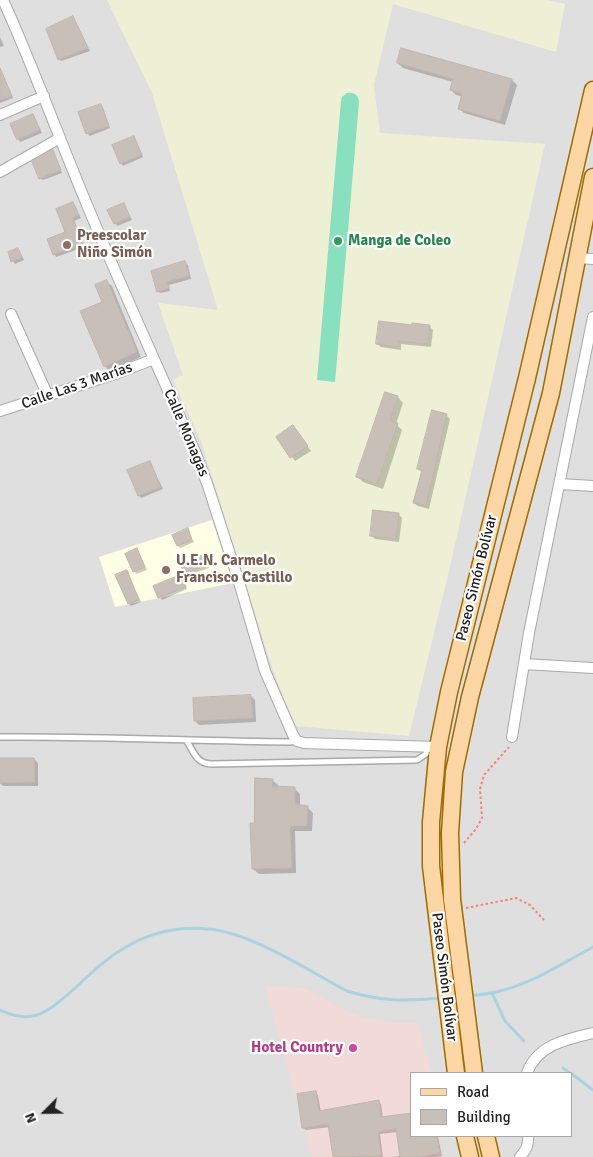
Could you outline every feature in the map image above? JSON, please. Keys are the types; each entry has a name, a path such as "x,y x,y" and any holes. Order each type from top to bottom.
{"main road":[{"name":"Paseo Simón Bolívar","path":"456,1072 443,976 430,844 433,747 449,692 532,359 593,90"},
{"name":"Paseo Simón Bolívar","path":"474,1072 454,911 450,858 451,806 459,744 494,603 547,410 585,258 593,176"},
{"path":"465,1137 470,1157"},
{"path":"486,1137 491,1157"}],"street":[{"name":"Calle Monagas","path":"3,0 29,58 107,252 196,454 208,486 265,671 297,741"},
{"path":"0,115 44,96"},
{"path":"0,172 60,138"},
{"path":"11,314 48,396"},
{"path":"512,737 524,664 593,317"},
{"name":"Calle Las 3 Marías","path":"0,411 118,373 154,359"},
{"path":"560,484 593,486"},
{"path":"524,664 593,668"},
{"path":"297,741 304,743 433,747"},
{"path":"528,1072 536,1057 551,1046 593,1033"},
{"path":"524,1155 528,1137"}],"lane":[{"path":"0,737 71,736 187,741 297,741"},
{"path":"187,741 198,759 204,764 416,760 433,747"}],"path":[{"path":"450,858 480,824 482,810 480,789 484,775 508,748 512,737"},
{"path":"454,911 516,898 530,906 544,920"}],"shaded area":[{"path":"0,0 593,0 593,1157 0,1157"},
{"path":"107,0 547,0 565,4 556,52 393,4 374,85 380,133 545,144 449,571 409,736 296,726 284,700 268,655 201,441 173,380 183,375 158,303 218,310 152,93"},
{"name":"U.E.N. Carmelo Francisco Castillo","path":"212,520 233,583 115,607 99,557"},
{"name":"Hotel Country","path":"265,986 304,988 358,1016 390,1022 417,1023 432,1072 410,1072 410,1137 440,1137 441,1157 312,1157"}],"green space":[{"name":"Manga de Coleo","path":"347,93 355,95 359,102 335,382 317,380 341,101 342,97"}],"building":[{"path":"73,16 88,48 58,60 46,29"},
{"path":"401,48 512,79 500,121 458,109 462,94 450,90 453,79 397,63"},
{"path":"0,68 12,96 0,100"},
{"path":"101,104 109,126 86,134 78,112"},
{"path":"33,114 40,130 17,140 10,124"},
{"path":"134,136 142,155 120,164 112,145"},
{"path":"53,150 61,170 39,179 32,162"},
{"path":"73,202 79,215 73,218 83,244 53,255 47,239 65,232 56,209"},
{"path":"124,203 130,217 114,224 107,210"},
{"path":"18,248 22,257 11,262 8,252"},
{"path":"185,261 190,276 167,282 169,288 157,292 151,271"},
{"path":"107,280 137,352 104,367 80,311 102,302 95,285"},
{"path":"379,321 430,325 428,344 398,341 398,347 376,344"},
{"path":"385,392 398,396 390,421 398,423 377,484 356,477"},
{"path":"432,410 447,414 426,506 413,503 422,470 417,469"},
{"path":"293,425 308,446 290,458 276,437"},
{"path":"150,461 161,487 138,496 127,470"},
{"path":"373,510 399,513 396,539 370,536"},
{"path":"188,528 192,540 177,546 172,535"},
{"path":"137,548 145,567 133,572 125,554"},
{"path":"204,555 208,565 184,574 180,564"},
{"path":"127,570 139,600 128,604 115,575"},
{"path":"181,575 186,587 158,598 153,586"},
{"path":"251,695 253,718 194,721 193,698"},
{"path":"0,758 34,758 35,782 0,783"},
{"path":"255,778 273,779 272,786 295,787 295,804 308,806 307,826 290,826 292,868 252,869 250,823 254,823"},
{"path":"316,1091 319,1111 379,1100 381,1117 410,1113 410,1137 437,1137 440,1153 420,1157 400,1157 396,1129 378,1132 381,1156 333,1157 328,1124 302,1128 297,1094"}],"waterway":[{"path":"0,1010 28,1017 47,1011 67,996 98,967 128,946 139,940 161,933 196,928 242,937 297,963 347,991 360,995 395,1000 443,998"},
{"path":"469,996 496,992 524,983 593,947"},
{"path":"492,993 505,1021 524,1041"},
{"path":"563,1068 569,1072"},
{"path":"573,1075 593,1090"}],"place":[{"name":"Manga de Coleo","path":"338,241"},
{"name":"Preescolar Niño Simón","path":"67,245"},
{"name":"U.E.N. Carmelo Francisco Castillo","path":"166,570"},
{"name":"Hotel Country","path":"353,1048"}]}
